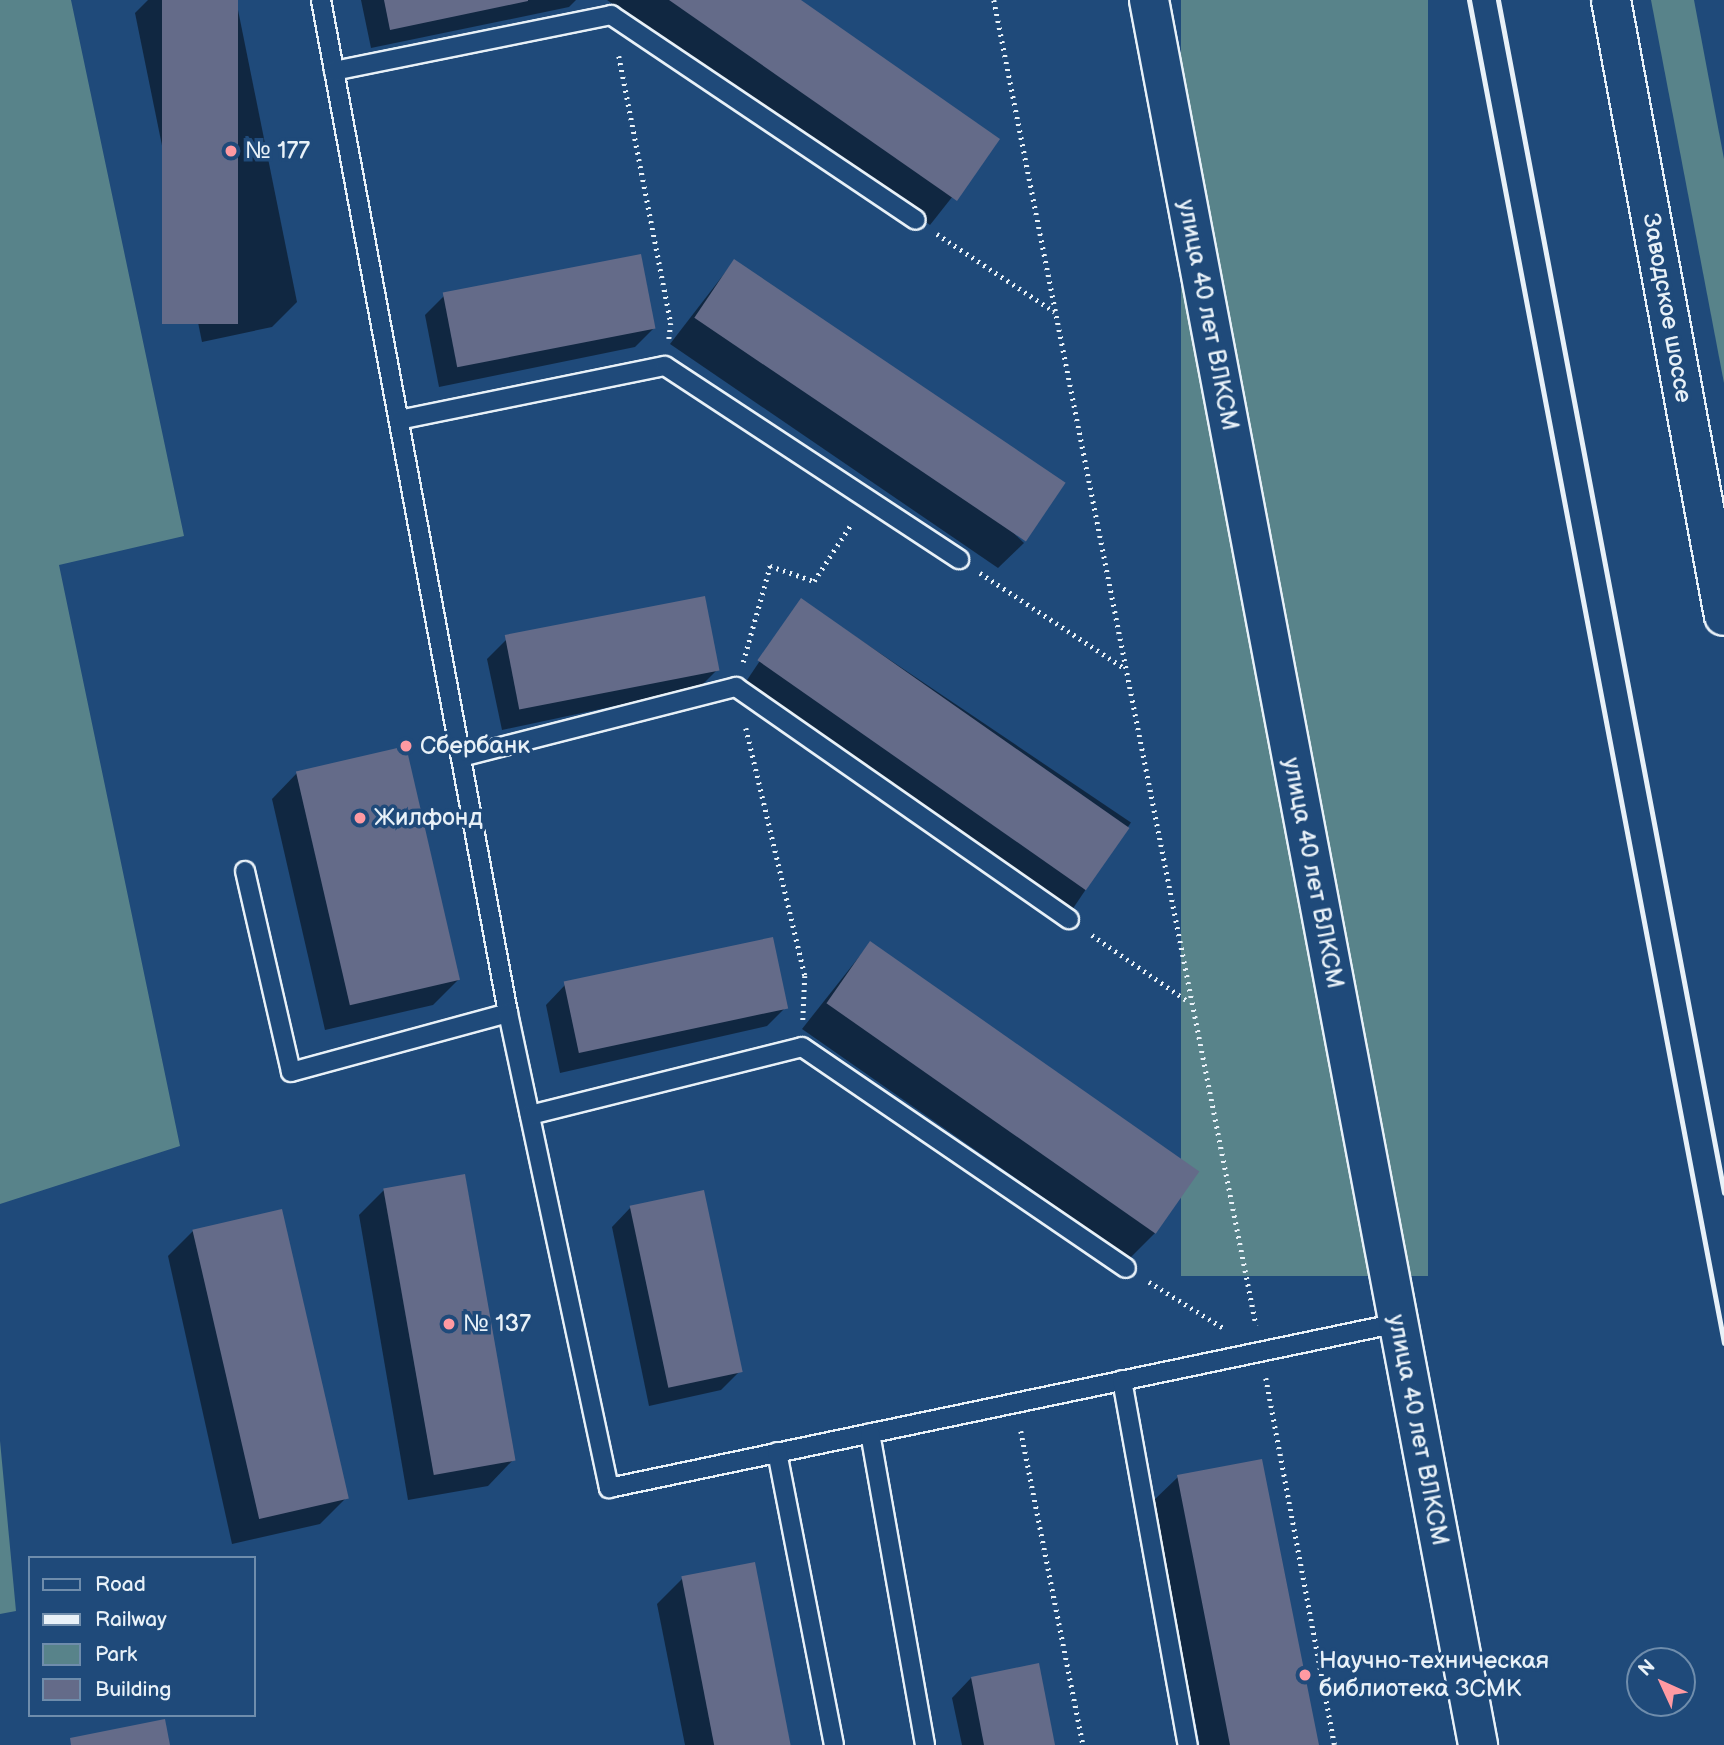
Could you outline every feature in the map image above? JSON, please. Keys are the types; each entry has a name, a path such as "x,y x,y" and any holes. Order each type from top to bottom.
{"street":[{"name":"улица 40 лет ВЛКСМ","path":"1149,0 1478,1745"},
{"name":"Заводское шоссе","path":"1611,0 1724,616"}],"lane":[{"path":"321,0 508,1013 609,1488 1398,1323"},
{"path":"334,71 611,15 916,220"},
{"path":"399,420 665,366 959,559"},
{"path":"461,757 736,687 1069,919"},
{"path":"245,871 291,1072 508,1013"},
{"path":"530,1115 802,1047 1126,1268"},
{"path":"1122,1380 1188,1745"},
{"path":"870,1433 925,1745"},
{"path":"777,1452 834,1745"}],"path":[{"path":"994,0 1189,1003 1261,1352 1335,1745"},
{"path":"611,15 671,323 665,366"},
{"path":"916,220 1055,312"},
{"path":"959,559 1124,668"},
{"path":"1069,919 1189,1003"},
{"path":"1126,1268 1261,1352"},
{"path":"1016,1403 1083,1745"}],"green space":[{"path":"0,0 71,0 184,536 59,565 180,1146 0,1204"},
{"path":"1181,0 1428,0 1428,1276 1181,1276"},
{"path":"1651,0 1694,0 1724,159 1724,383"},
{"path":"0,1441 16,1611 0,1614"}],"building":[{"path":"162,0 238,0 238,324 162,324"},
{"path":"384,0 528,0 528,1 390,30"},
{"path":"669,0 801,0 1000,139 957,201"},
{"path":"641,254 656,329 457,367 443,293"},
{"path":"734,259 1066,483 1026,542 694,318"},
{"path":"705,596 720,671 519,710 505,635"},
{"path":"801,598 1129,828 1086,890 757,660"},
{"path":"406,746 460,980 350,1005 296,771"},
{"path":"773,937 788,1008 579,1053 564,981"},
{"path":"870,941 1199,1172 1156,1234 826,1003"},
{"name":"№ 137","path":"465,1174 516,1461 434,1475 383,1188"},
{"path":"704,1190 743,1372 668,1388 630,1206"},
{"path":"282,1209 349,1498 259,1519 192,1230"},
{"path":"1262,1459 1319,1745 1230,1745 1177,1475"},
{"path":"755,1562 791,1745 714,1745 681,1576"},
{"path":"1039,1663 1055,1745 984,1745 971,1677"},
{"path":"165,1719 170,1745 71,1745 70,1738"}],"railway":[{"path":"1469,0 1724,1343"},
{"path":"1498,0 1724,1193"}],"place":[{"name":"№ 177","path":"231,151"},
{"name":"Сбербанк","path":"406,746"},
{"name":"Жилфонд","path":"360,818"},
{"name":"№ 137","path":"449,1324"},
{"name":"Научно-техническая библиотека ЗСМК","path":"1305,1675"}]}
